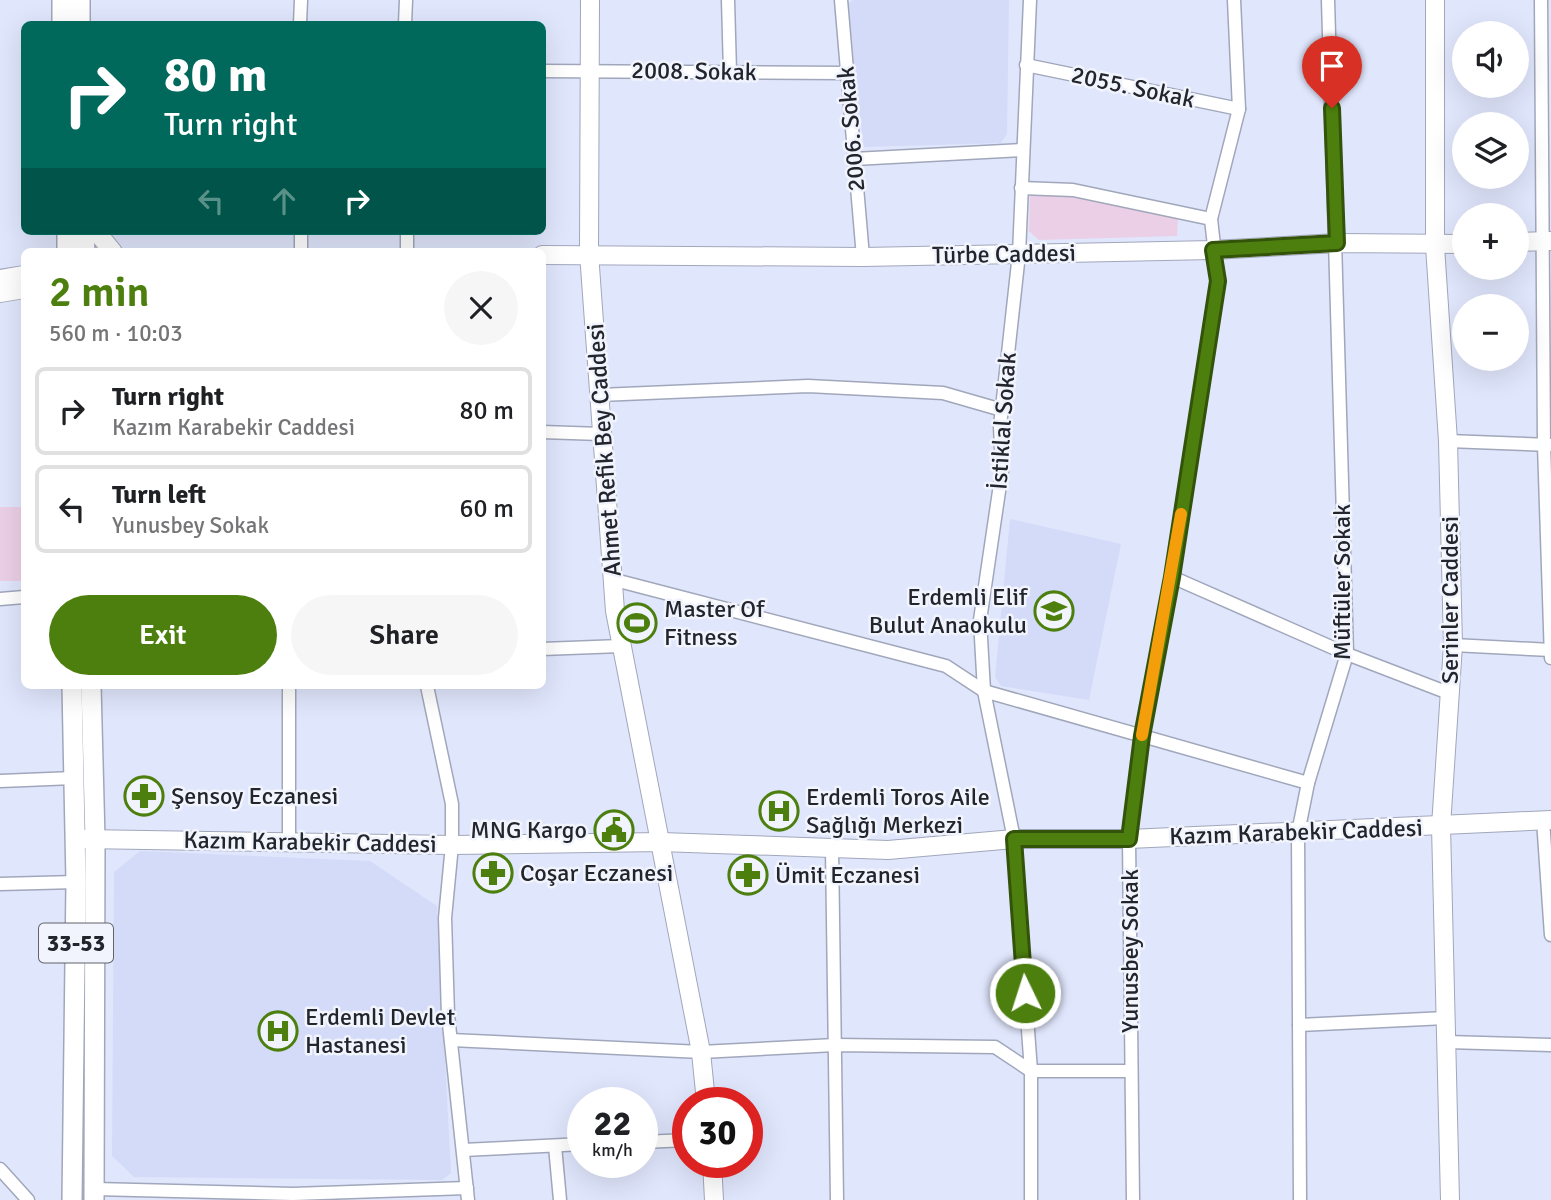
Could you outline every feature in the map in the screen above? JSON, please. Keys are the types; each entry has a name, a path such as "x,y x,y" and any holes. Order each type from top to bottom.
{"main road":[{"path":"62,0 62,21"},
{"path":"80,0 80,21"},
{"name":"33-53","path":"72,689 74,778 85,839 76,882 72,1200"},
{"name":"33-53","path":"91,689 85,839 94,1194"}],"street":[{"path":"300,21 302,0"},
{"path":"405,21 406,0"},
{"name":"Ahmet Refik Bey Caddesi","path":"590,0 589,253 601,434 621,646 701,1052 704,1087"},
{"path":"728,0 730,72"},
{"name":"2006. Sokak","path":"841,0 845,73 863,257"},
{"name":"İstiklal Sokak","path":"1030,0 1021,150 1019,254 1002,411 1002,471 980,620 984,691 1014,839 1031,1070 1031,1200"},
{"name":"Yunusbey Sokak","path":"1133,1200 1129,839 1142,736 1172,577 1218,281 1212,219 1239,109 1234,0"},
{"name":"Müftüler Sokak","path":"1300,1200 1298,833 1308,783 1347,654 1328,0"},
{"name":"Serinler Caddesi","path":"1436,0 1435,246 1448,441 1453,645 1441,826 1450,1200"},
{"path":"1541,0 1547,241 1551,658"},
{"name":"2055. Sokak","path":"1026,65 1239,109"},
{"name":"2008. Sokak","path":"546,71 845,73"},
{"path":"854,159 1021,150"},
{"path":"1021,188 1073,190 1212,219"},
{"path":"1529,242 1547,241"},
{"name":"Türbe Caddesi","path":"546,255 589,253 863,257 1213,250 1337,243 1452,245"},
{"path":"0,279 21,276"},
{"path":"0,293 21,290"},
{"path":"600,395 821,387 943,393 1002,411"},
{"path":"546,432 601,434"},
{"path":"1448,441 1548,445"},
{"path":"1172,577 1347,654 1451,694"},
{"path":"615,580 946,666 984,691 1308,783"},
{"path":"0,599 21,597"},
{"path":"1453,645 1551,650"},
{"path":"546,649 621,646"},
{"path":"289,689 289,842"},
{"path":"94,1194 293,1197 468,1194 451,1040 445,918 452,845 452,804 428,689"},
{"path":"0,781 74,778"},
{"path":"1547,820 1551,934"},
{"name":"Kazım Karabekir Caddesi","path":"85,839 452,845 661,842 888,850 1014,839 1129,839 1298,833 1547,820"},
{"path":"832,849 837,1200"},
{"path":"0,884 76,882"},
{"path":"1299,1026 1446,1018"},
{"path":"451,1040 701,1052 835,1045 995,1047 1031,1070 1131,1071"},
{"path":"1447,1042 1551,1045"},
{"path":"463,1150 567,1145"},
{"path":"555,1146 560,1200"},
{"path":"0,1169 28,1200"},
{"path":"713,1178 714,1200"}],"shaded area":[{"path":"853,0 1009,0 1007,134 1001,143 864,147 845,6"},
{"path":"1030,195 1079,197 1178,217 1177,236 1039,240 1029,231"},
{"path":"0,507 21,507 21,581 0,581"},
{"name":"Erdemli Elif Bulut Anaokulu","path":"1010,519 1121,544 1089,700 1001,686 995,677"},
{"name":"Erdemli Devlet Hastanesi","path":"140,851 370,861 437,906 451,1173 442,1180 134,1177 112,1156 114,872"}],"slow traffic":[{"path":"1142,735 1181,514"}],"place":[{"name":"Erdemli Elif Bulut Anaokulu","path":"1054,611"},
{"name":"Master Of Fitness","path":"637,623"},
{"name":"Şensoy Eczanesi","path":"144,796"},
{"name":"Erdemli Toros Aile Sağlığı Merkezi","path":"779,811"},
{"name":"MNG Kargo","path":"614,830"},
{"name":"Coşar Eczanesi","path":"493,873"},
{"name":"Ümit Eczanesi","path":"748,875"},
{"name":"Erdemli Devlet Hastanesi","path":"278,1031"}],"route":[{"path":"1025,993 1014,839 1129,839 1142,736 1172,577 1218,281 1213,250 1337,243 1332,108"}]}
